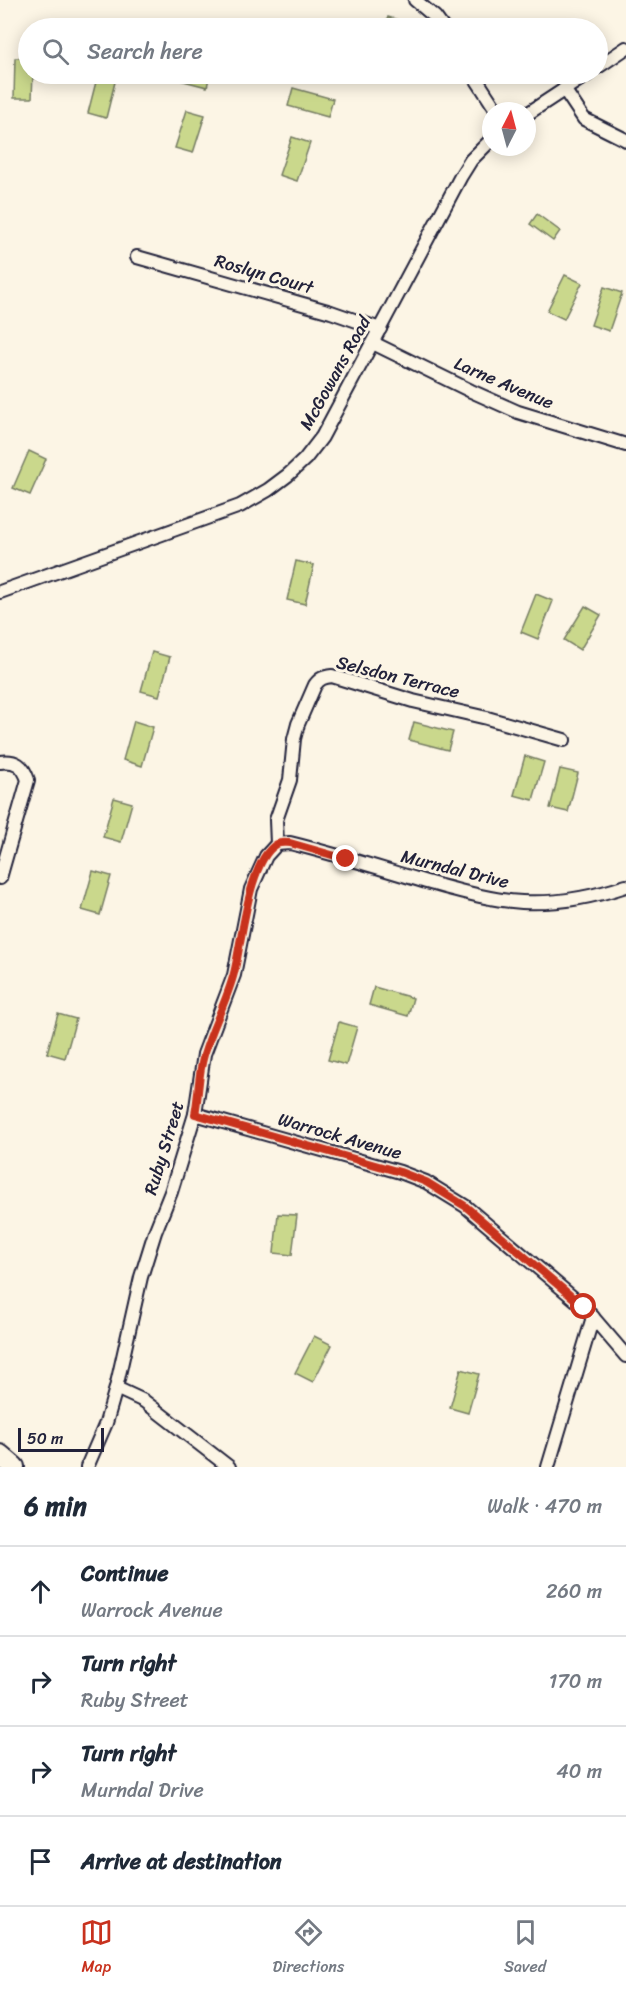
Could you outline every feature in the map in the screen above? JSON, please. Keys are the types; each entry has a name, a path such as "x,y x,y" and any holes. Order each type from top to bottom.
{"main road":[{"path":"0,1455 14,1467"}],"street":[{"path":"415,0 436,18"},
{"path":"608,60 626,48"},
{"path":"480,84 492,102"},
{"path":"536,108 572,84"},
{"path":"564,89 579,114 626,140"},
{"name":"McGowans Road","path":"0,592 240,506 268,490 305,459 322,437 461,176 471,160 482,149"},
{"name":"Roslyn Court","path":"137,257 331,312 380,329"},
{"name":"Larne Avenue","path":"373,343 518,412 626,445"},
{"name":"Selsdon Terrace","path":"277,844 276,820 290,780 294,739 298,724 319,679 332,676 564,740"},
{"path":"0,762 16,762 24,769 28,780 0,878"},
{"name":"Murndal Drive","path":"277,844 290,843 303,846 494,899 553,902 583,898 626,886"},
{"name":"Ruby Street","path":"87,1467 106,1423 117,1388 141,1277 195,1114 204,1054 234,975 252,889 266,856 277,844"},
{"name":"Warrock Avenue","path":"195,1114 400,1172 426,1182 465,1206 556,1283 593,1317 626,1356"},
{"path":"548,1467 593,1317"},
{"path":"117,1388 144,1401 230,1467"}],"green space":[{"path":"15,58 18,58 18,84 33,84 32,98 14,98"},
{"path":"95,84 114,84 106,118 88,113"},
{"path":"293,88 333,99 328,117 288,106"},
{"path":"187,110 205,115 193,153 175,148"},
{"path":"292,137 310,143 297,181 279,175"},
{"path":"537,214 560,231 553,241 530,224"},
{"path":"565,275 582,283 564,319 547,311"},
{"path":"604,287 622,293 609,331 591,325"},
{"path":"29,451 46,459 30,495 13,488"},
{"path":"296,561 314,565 305,604 287,600"},
{"path":"536,594 553,601 538,639 521,632"},
{"path":"585,606 601,615 580,650 564,640"},
{"path":"152,652 170,657 159,696 141,691"},
{"path":"134,721 153,727 142,766 123,760"},
{"path":"414,722 453,732 448,750 409,740"},
{"path":"525,756 544,762 533,800 514,795"},
{"path":"560,769 578,773 568,812 550,808"},
{"path":"114,798 132,803 121,842 103,837"},
{"path":"93,871 111,876 100,915 82,910"},
{"path":"374,987 413,998 408,1016 369,1005"},
{"path":"58,1014 76,1019 65,1058 47,1053"},
{"path":"339,1022 357,1027 346,1065 328,1060"},
{"path":"278,1214 297,1215 292,1255 274,1253"},
{"path":"314,1336 332,1345 313,1382 295,1373"},
{"path":"461,1369 479,1374 468,1413 450,1408"}],"route":[{"path":"346,859 290,843 277,844 266,856 247,905 234,975 204,1054 195,1114 400,1172 426,1182 465,1206 584,1307"}]}
